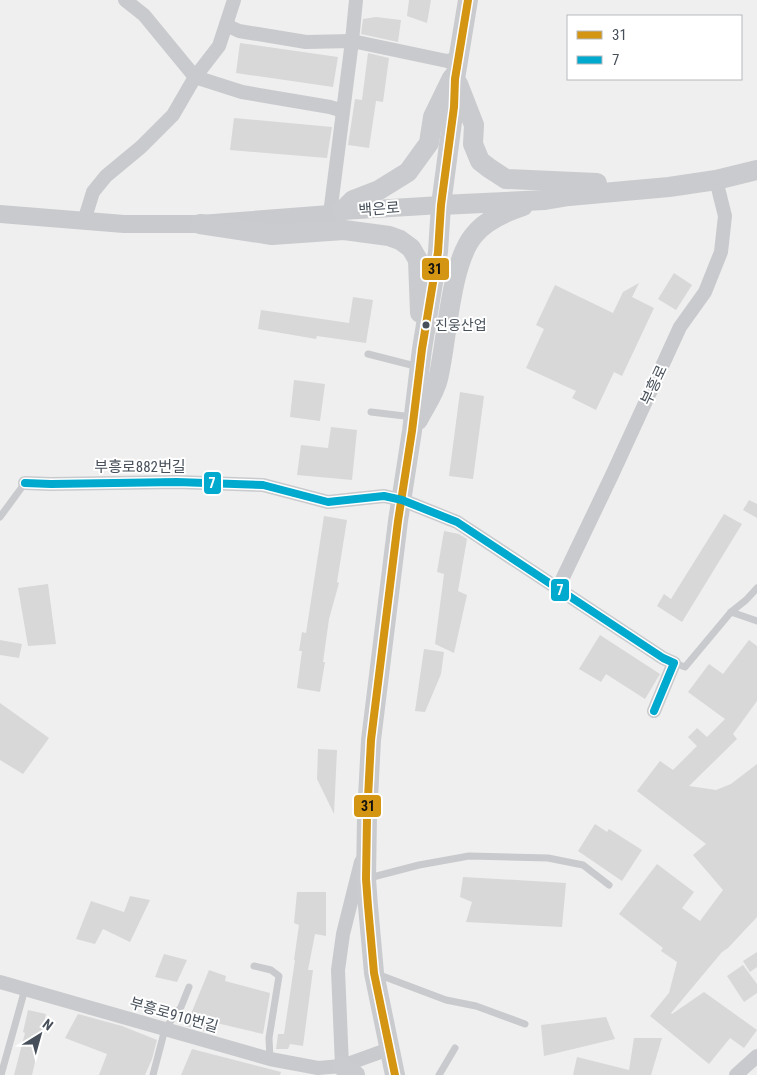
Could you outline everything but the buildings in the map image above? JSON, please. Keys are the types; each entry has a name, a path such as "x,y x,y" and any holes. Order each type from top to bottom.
{"main road":[{"path":"395,1075 374,973 366,879 371,740 398,521 438,252 441,205 454,107 457,68 468,0"},
{"path":"457,68 474,125 473,144 480,161 506,179 668,187"},
{"path":"336,212 353,200 379,190 408,172 429,143 432,117 457,68"},
{"name":"백은로","path":"441,205 545,200 668,187 716,180 757,170"},
{"path":"413,424 438,382 460,261 473,236 483,225 505,212 545,200"},
{"path":"200,224 272,235 344,230 390,236 400,240 411,248 418,260 421,358"},
{"path":"438,252 452,300"}],"street":[{"path":"124,0 144,15 195,77 242,92 344,111"},
{"path":"84,221 93,192 106,176 141,147 173,115 195,77 219,46 234,0"},
{"path":"336,212 344,111 356,0"},
{"path":"226,25 239,31 306,42 352,41 447,61 457,68"},
{"name":"부흥로","path":"558,588 680,327 705,292 721,252 725,216 716,180"},
{"name":"백은로","path":"0,214 124,224 200,224 441,205"},
{"name":"부흥로882번길","path":"26,483 177,482 263,485 328,502 384,496 402,500"},
{"path":"402,500 457,522 663,658 674,663 654,711"},
{"path":"347,1072 338,1005 338,970 343,934 367,841"},
{"name":"부흥로910번길","path":"0,982 313,1071 347,1072 390,1049"},
{"path":"736,1075 757,1056"}],"lane":[{"path":"368,354 421,358"},
{"path":"371,412 413,424"},
{"path":"0,517 26,483"},
{"path":"674,663 685,667 732,612 757,588"},
{"path":"732,612 757,621"},
{"path":"366,879 419,865 469,856 548,858 583,865 609,885"},
{"path":"254,966 271,970 278,976 268,1038 270,1059"},
{"path":"374,973 446,1000 476,1006 525,1024"},
{"path":"154,1075 165,1029 181,1007 189,987"},
{"path":"1,1075 25,989"},
{"path":"439,1075 455,1048"}],"transit line":[{"name":"31","path":"395,1075 374,973 366,879 371,740 398,521 422,349 438,252 441,205 454,107 455,79 468,0"},
{"name":"7","path":"25,483 177,482 263,485 328,502 384,496 402,500 457,522 663,658 674,663 654,711"}],"place":[{"name":"진웅산업","path":"426,325"}]}
